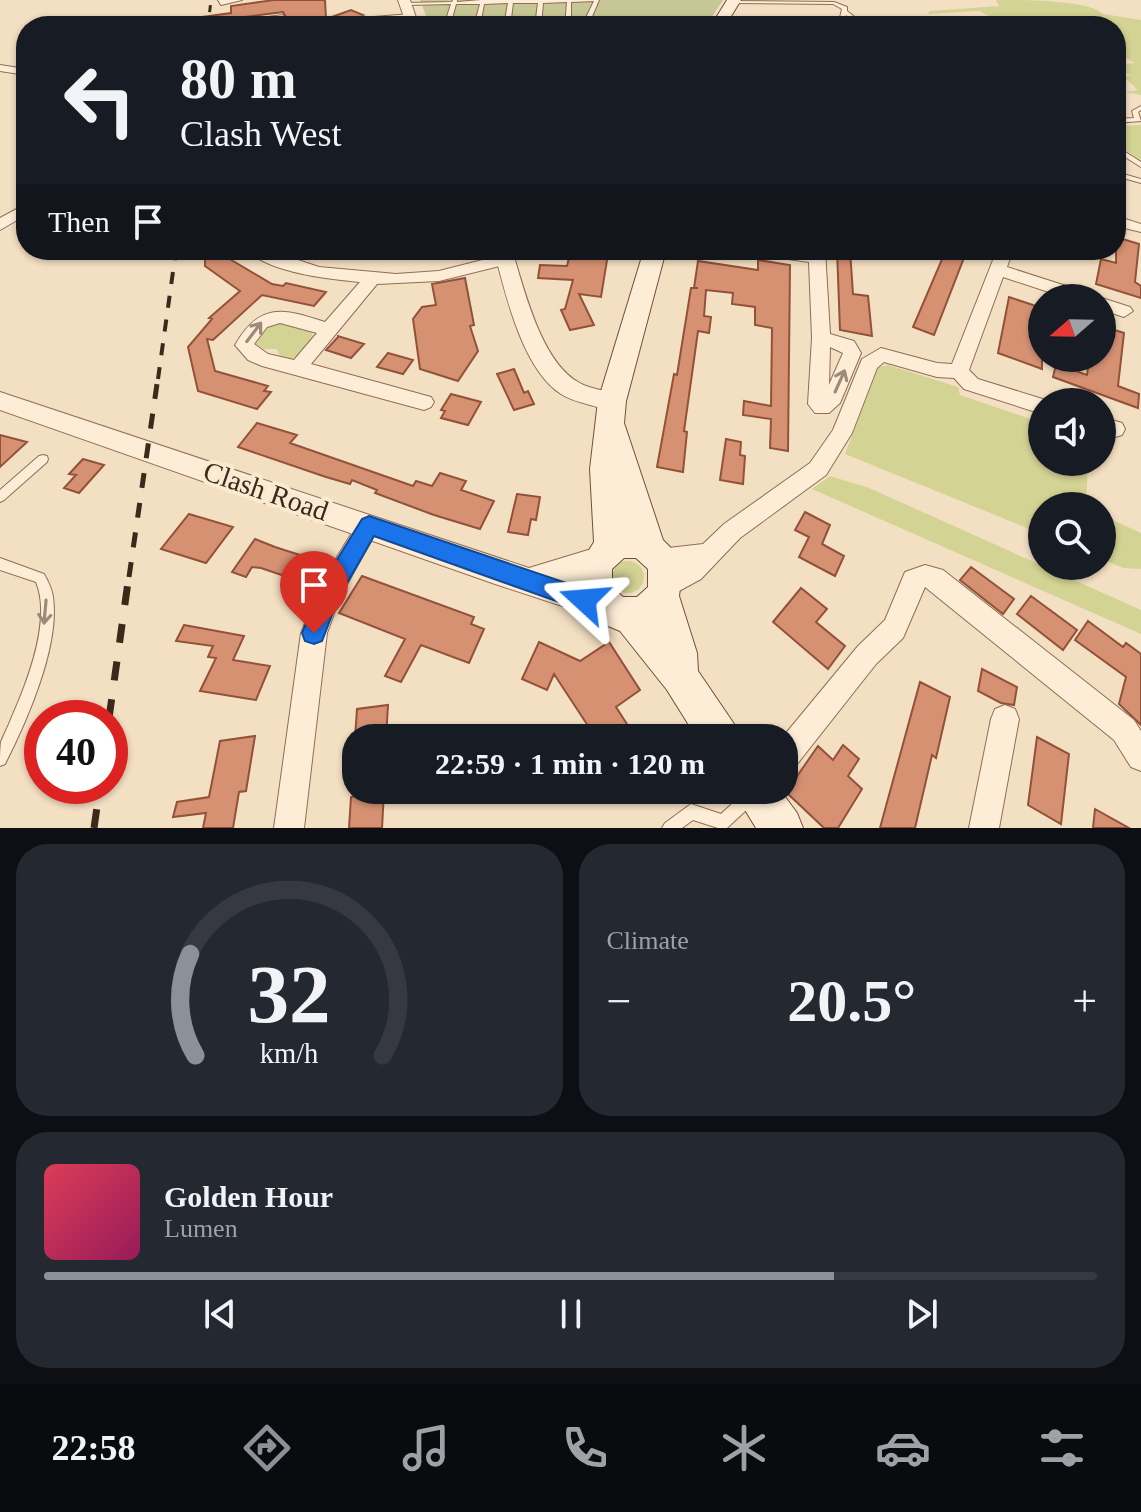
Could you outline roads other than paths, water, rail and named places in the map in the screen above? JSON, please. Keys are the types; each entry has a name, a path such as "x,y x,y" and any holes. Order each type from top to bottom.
{"main road":[{"path":"652,260 612,412 605,469 604,554 594,583 600,597 620,610 680,677 711,724"},
{"path":"612,412 660,573 679,653 680,677"},
{"path":"604,554 632,544 660,573"},
{"path":"620,610 645,612 660,573"},
{"path":"765,804 782,828"}],"street":[{"path":"221,2 237,0"},
{"path":"273,16 280,15"},
{"path":"289,260 342,277 401,278 439,276 486,260"},
{"path":"506,260 531,330 554,373 564,385 612,412"},
{"path":"817,260 821,338"},
{"path":"959,371 1002,260"},
{"path":"998,270 1042,284"},
{"path":"298,367 374,276"},
{"path":"1116,308 1124,311"},
{"path":"328,330 291,317 273,317 262,321 244,345 249,353 267,362 298,367 424,402"},
{"path":"660,573 693,571 732,531 818,469 842,433 869,364 881,355 937,370 959,371 971,384 1028,402"},
{"name":"Clash Road","path":"0,401 620,610"},
{"path":"289,828 314,633 330,591 369,525"},
{"path":"531,581 580,568 604,554"},
{"path":"798,741 867,655 894,629 914,580 925,576 934,578 1124,730 1141,757"},
{"path":"984,828 1005,719"}],"lane":[{"path":"405,2 597,1"},
{"path":"733,1 824,1 845,8 844,11 850,16"},
{"path":"843,16 844,11"},
{"path":"1140,119 1135,111 1141,108"},
{"path":"0,497 43,459"},
{"path":"0,564 40,578 47,596 43,643 37,665 15,731 0,758"},
{"path":"670,828 691,812 724,825 744,804"}],"railway":[{"path":"209,16 211,0"},
{"path":"158,379 175,260"},
{"path":"129,577 158,377"},
{"path":"112,700 129,575"},
{"path":"94,828 97,804"}]}
